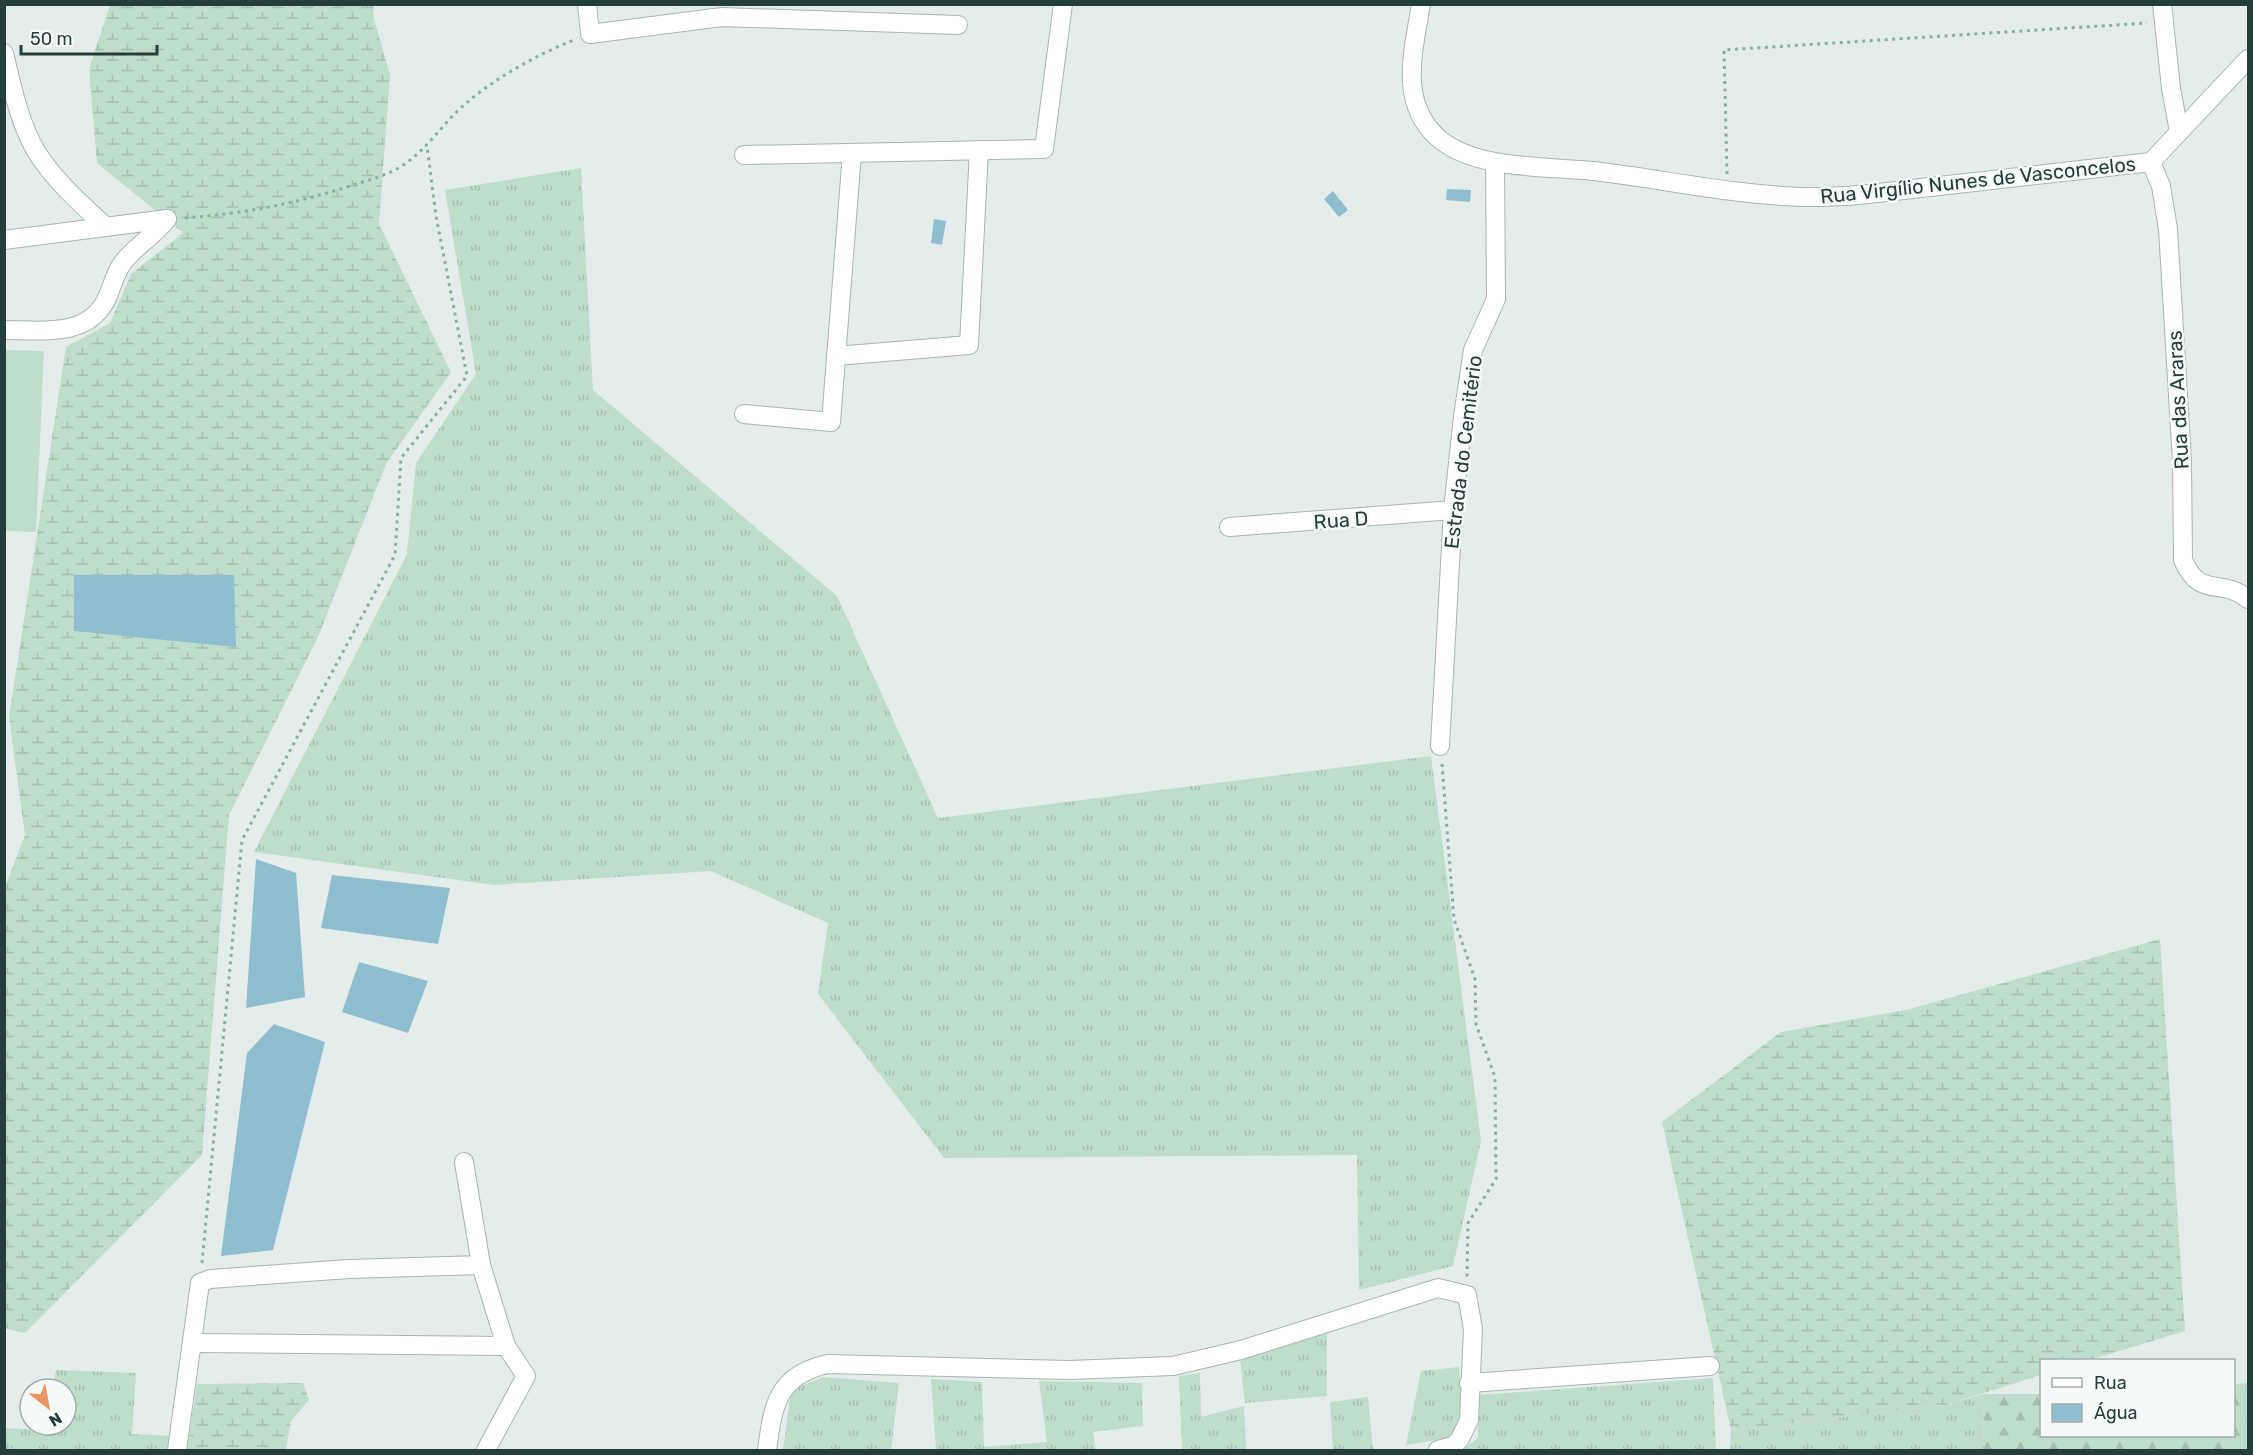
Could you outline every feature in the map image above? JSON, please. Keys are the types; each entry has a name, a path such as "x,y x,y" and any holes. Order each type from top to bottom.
{"street":[{"path":"587,4 590,34 722,17 958,25"},
{"path":"744,155 1044,149 1063,4"},
{"name":"Rua Virgílio Nunes de Vasconcelos","path":"1421,4 1410,74 1416,106 1425,124 1449,147 1463,154 1495,162 1594,171 1805,197 1865,194 2151,162 2248,59"},
{"path":"2163,13 2179,132"},
{"path":"4,53 20,115 36,151 77,200 105,226"},
{"path":"836,356 969,345 979,150"},
{"path":"744,414 831,422 852,153"},
{"name":"Estrada do Cemitério","path":"1440,746 1453,510 1473,350 1496,299 1495,162"},
{"name":"Rua das Araras","path":"2151,162 2161,186 2168,230 2182,462 2183,560 2188,572 2204,585 2235,590 2248,599"},
{"path":"4,240 167,219"},
{"path":"4,330 65,329 86,323 100,310 124,261 153,236 167,219"},
{"name":"Rua D","path":"1229,527 1453,510"},
{"path":"464,1162 481,1265 506,1347 526,1376 486,1450"},
{"path":"177,1450 200,1283 218,1278 287,1273 481,1265"},
{"path":"767,1450 772,1416 781,1393 798,1375 821,1366 1069,1370 1173,1366 1241,1350 1425,1290 1438,1288 1467,1295 1473,1329 1469,1420 1466,1431 1453,1446 1440,1450"},
{"path":"193,1343 506,1347"},
{"path":"1469,1383 1710,1366"}],"path":[{"path":"1728,189 1724,50 2163,13"},
{"path":"167,219 271,208 310,199 378,178 405,165 427,146 466,104 494,83 531,60 590,34"},
{"path":"200,1283 242,840 395,555 401,458 467,376 435,216 427,146"},
{"path":"1440,746 1454,919 1475,979 1476,1024 1495,1077 1496,1179 1468,1223 1467,1295"}],"green space":[{"path":"110,5 374,5 373,15 390,75 379,224 451,372 386,464 318,637 229,815 202,1155 25,1333 4,1328 4,890 25,835 9,717 66,347 110,323 131,274 183,233 97,163 89,69"},
{"path":"581,168 593,390 837,596 938,818 1431,756 1481,1141 1453,1266 1359,1290 1357,1155 944,1158 818,994 828,923 711,871 494,885 254,852 407,554 416,463 476,374 445,190"},
{"path":"5,350 44,351 36,532 5,531"},
{"path":"2160,939 2185,1331 2093,1359 2040,1359 2040,1375 1945,1405 1731,1430 1662,1122 1781,1032 1906,1010"},
{"path":"1327,1332 1327,1396 1245,1403 1240,1359"},
{"path":"1459,1367 1464,1420 1449,1438 1406,1445 1421,1371"},
{"path":"56,1370 136,1373 132,1434 172,1436 170,1450 5,1450 4,1428 18,1429 18,1437 78,1437 78,1377 55,1377"},
{"path":"1200,1373 1201,1417 1244,1406 1246,1450 1182,1450 1179,1376"},
{"path":"823,1377 899,1383 891,1450 783,1450 791,1390"},
{"path":"1713,1378 1716,1450 1463,1450 1478,1438 1478,1395"},
{"path":"931,1379 982,1382 984,1447 1047,1442 1039,1381 1142,1383 1143,1426 1093,1432 1096,1450 936,1450"},
{"path":"303,1383 309,1400 291,1421 286,1450 187,1450 197,1384"},
{"path":"2248,1383 2248,1450 1984,1450 1983,1394 2040,1394 2040,1437 2235,1437 2235,1384"},
{"path":"1983,1394 1984,1450 1730,1450 1731,1430 1945,1405"},
{"path":"1368,1397 1373,1450 1333,1450 1330,1402"}],"water":[{"path":"1447,189 1471,190 1470,202 1446,200"},
{"path":"1333,191 1348,210 1339,217 1324,199"},
{"path":"934,219 946,221 942,245 931,243"},
{"path":"74,575 234,575 236,647 74,631"},
{"path":"256,859 296,873 305,997 246,1008"},
{"path":"332,875 450,888 438,944 321,928"},
{"path":"359,962 428,981 408,1033 342,1012"},
{"path":"274,1024 325,1042 273,1250 221,1256 247,1053"}]}
